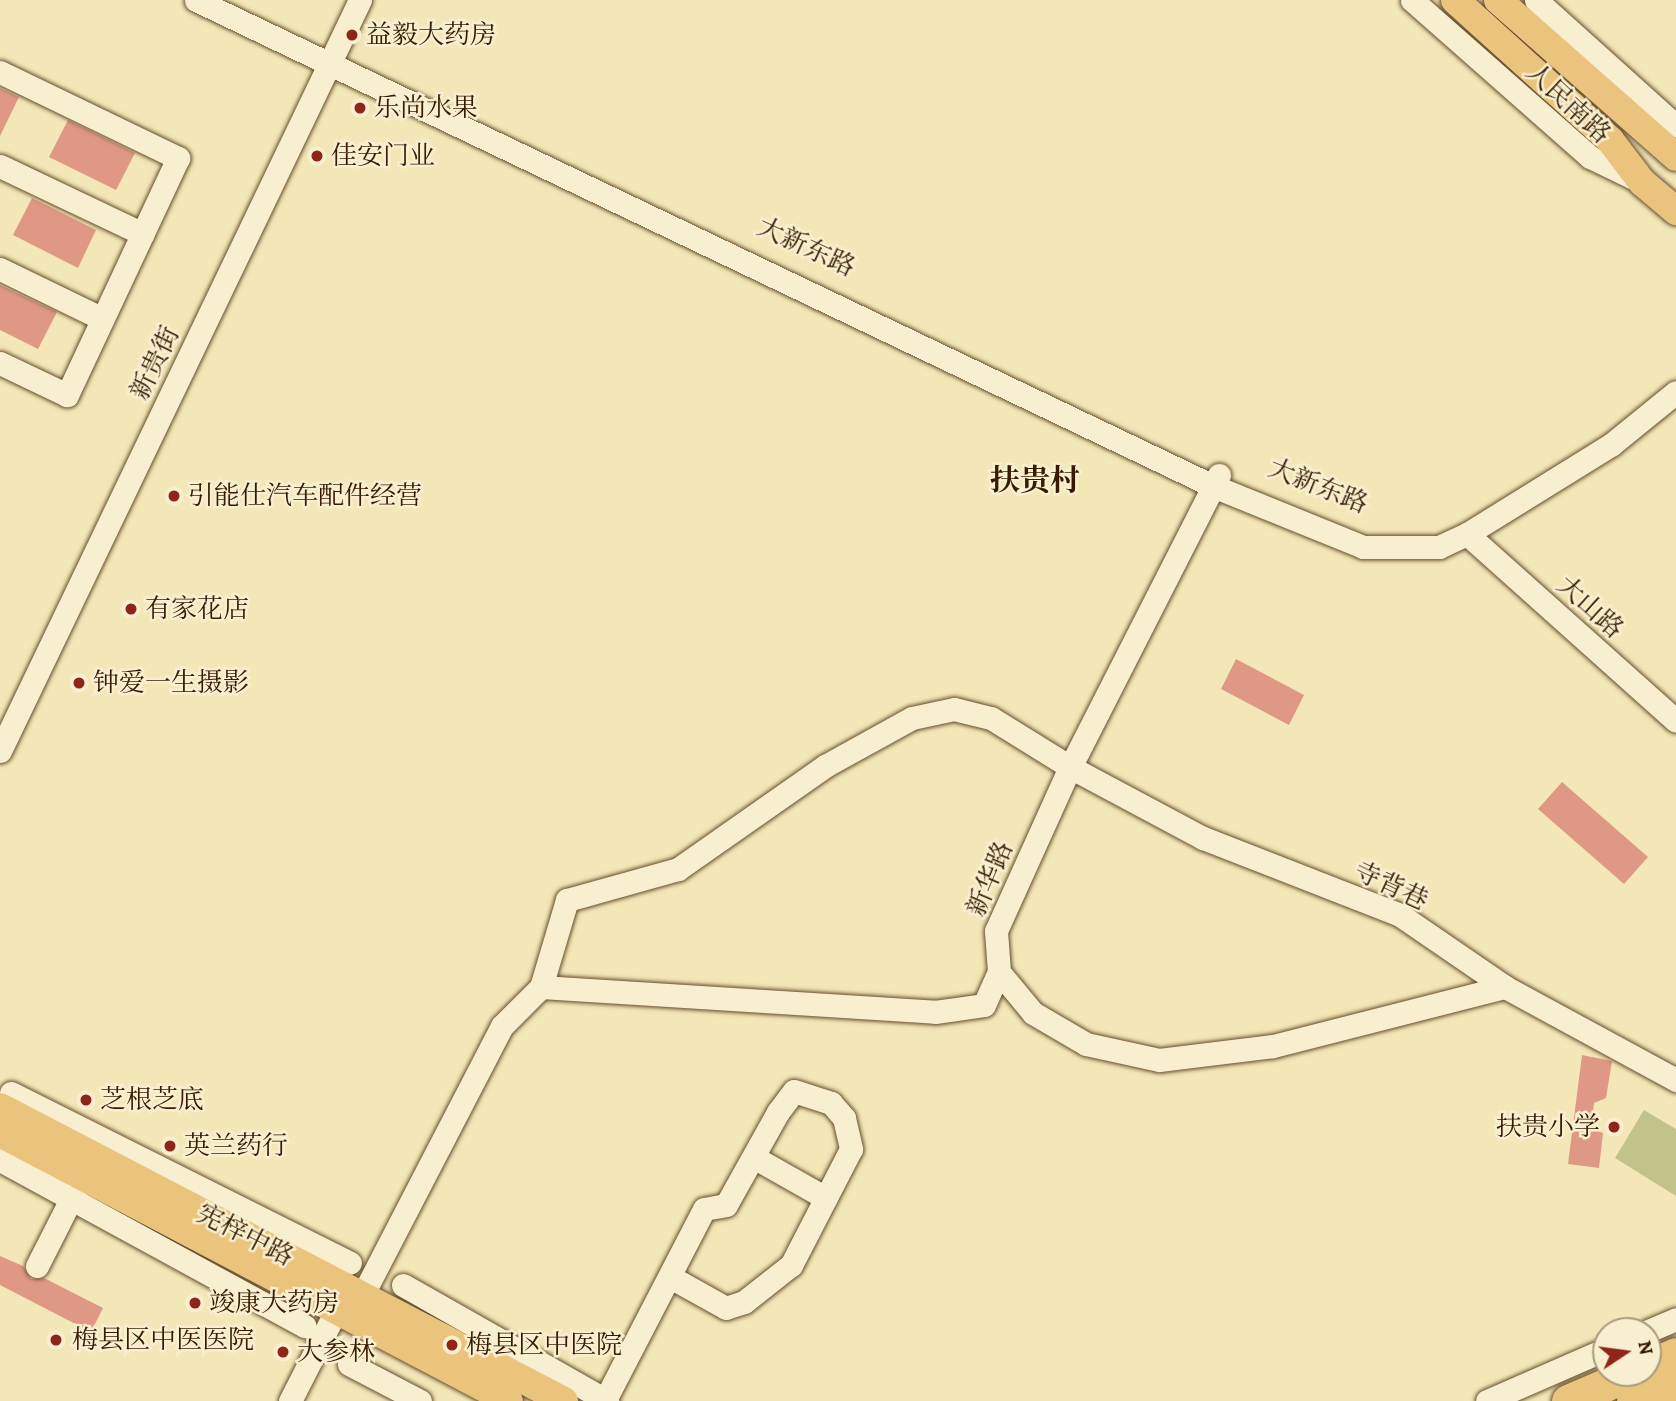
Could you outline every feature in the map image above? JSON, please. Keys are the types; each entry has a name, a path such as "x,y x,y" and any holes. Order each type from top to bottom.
{"highway":[{"path":"1633,1401 1676,1383"},
{"path":"1568,1401 1600,1387"}],"main road":[{"name":"人民南路","path":"1455,0 1610,140 1642,182 1676,211"},
{"name":"人民南路","path":"1498,0 1670,155"},
{"path":"1642,182 1670,155"},
{"name":"宪梓中路","path":"5,1100 88,1167"},
{"name":"宪梓中路","path":"0,1133 88,1167 349,1290 564,1401"},
{"name":"宪梓中路","path":"349,1290 509,1401"}],"street":[{"path":"196,0 327,56"},
{"path":"226,0 327,56"},
{"name":"新贵街","path":"0,751 327,56 347,0"},
{"name":"新贵街","path":"0,718 327,56 360,0"},
{"path":"1412,0 1590,157 1642,182"},
{"path":"1536,0 1676,126"},
{"name":"大新东路","path":"327,56 1216,481 1367,536 1467,534"},
{"path":"0,72 178,158 67,395 0,363"},
{"path":"0,166 143,234"},
{"path":"0,269 103,319"},
{"path":"1467,534 1612,444 1676,392"},
{"name":"新华路","path":"999,972 996,931 1070,767 1216,481"},
{"name":"大山路","path":"1467,534 1676,721"},
{"name":"寺背巷","path":"541,987 567,900 678,869 825,766 912,718 954,709 991,718 1070,767 1203,838 1399,915 1505,987 1676,1080"},
{"path":"290,1401 349,1290 502,1026 541,987 935,1012 984,1005 999,972 1033,1013 1086,1044 1159,1060 1273,1046 1505,987"},
{"path":"403,1284 606,1401 672,1278 704,1209 726,1205 755,1158 778,1112 794,1091 831,1103 844,1118 851,1149 791,1265 744,1301 726,1308 672,1278"},
{"path":"5,1100 349,1290"},
{"path":"755,1158 826,1198"},
{"path":"0,1160 305,1326"},
{"path":"37,1266 88,1167"},
{"path":"1487,1401 1592,1355"},
{"path":"349,1364 420,1401"}],"green space":[{"path":"1644,1110 1676,1129 1676,1196 1615,1158"}],"building":[{"path":"0,88 19,97 0,136"},
{"path":"68,120 135,153 116,190 49,157"},
{"path":"32,198 96,230 78,268 13,235"},
{"path":"0,285 57,312 38,349 0,330"},
{"path":"1236,659 1304,695 1289,725 1221,689"},
{"path":"1562,782 1648,857 1624,884 1538,809"},
{"path":"1582,1055 1612,1061 1606,1098 1594,1103 1591,1128 1603,1133 1599,1168 1568,1164"},
{"path":"0,1256 23,1266 31,1279 44,1278 103,1308 91,1332 0,1285"}],"place":[{"name":"益毅大药房","path":"352,35"},
{"name":"乐尚水果","path":"360,108"},
{"name":"佳安门业","path":"317,156"},
{"name":"引能仕汽车配件经营","path":"174,496"},
{"name":"有家花店","path":"131,609"},
{"name":"钟爱一生摄影","path":"79,683"},
{"name":"芝根芝底","path":"86,1100"},
{"name":"扶贵小学","path":"1614,1127"},
{"name":"英兰药行","path":"170,1146"},
{"name":"竣康大药房","path":"195,1303"},
{"name":"梅县区中医医院","path":"56,1340"},
{"name":"梅县区中医院","path":"452,1345"},
{"name":"大参林","path":"283,1352"}],"district":[{"name":"扶贵村","path":"1035,480"}]}
